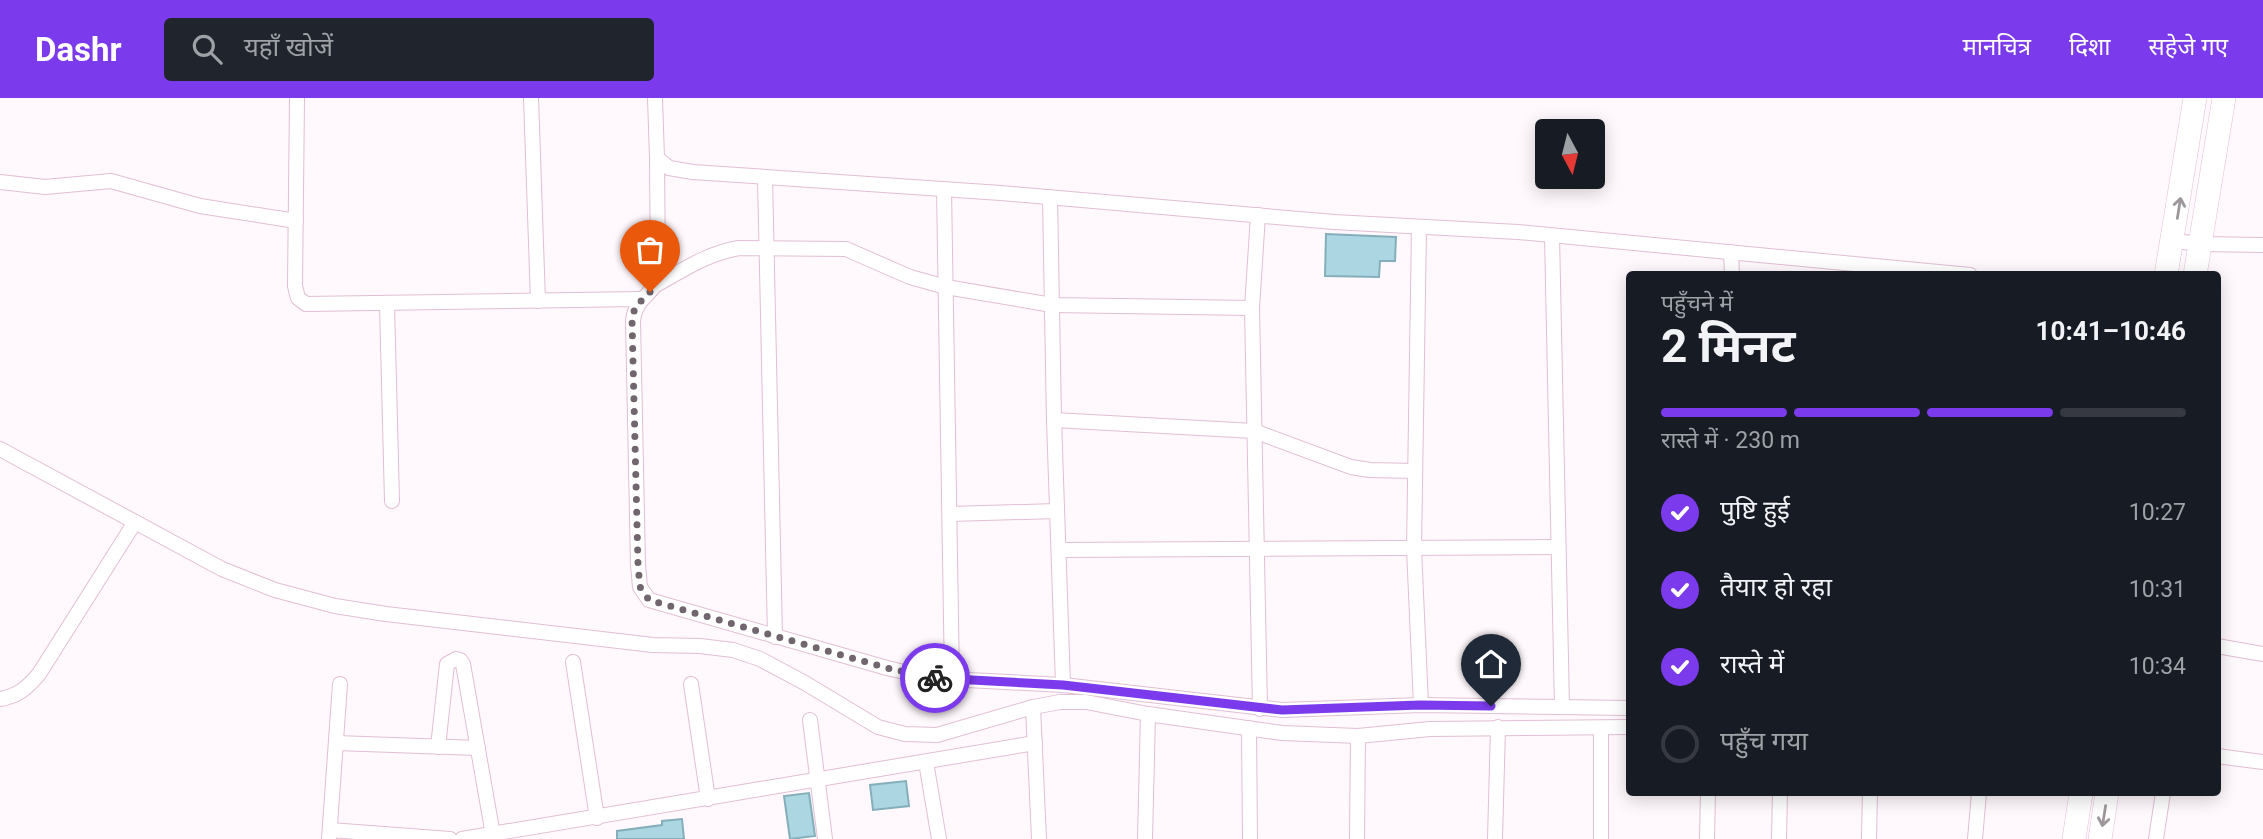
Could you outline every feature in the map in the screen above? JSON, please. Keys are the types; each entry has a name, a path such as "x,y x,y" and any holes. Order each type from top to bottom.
{"main road":[{"path":"2167,271 2196,98"},
{"path":"2196,271 2224,98"},
{"path":"2074,839 2081,796"},
{"path":"2100,839 2107,796"}],"street":[{"path":"297,98 295,286 298,298 306,304 641,299"},
{"path":"531,98 538,301"},
{"path":"655,98 656,285"},
{"path":"657,158 669,168 681,170 1552,236 1731,252 1826,268 1896,271"},
{"path":"765,177 775,637"},
{"path":"0,182 45,187 111,181 200,206 296,220"},
{"path":"944,189 952,680"},
{"path":"1050,197 1063,685"},
{"path":"1258,215 1252,308 1260,709"},
{"path":"1419,227 1414,549 1420,705"},
{"path":"1552,236 1562,707"},
{"path":"2174,241 2263,245"},
{"path":"1252,308 1052,305 946,287 898,274 873,259 846,249 766,247 739,248 714,253 656,285 635,307 632,320 640,587 649,600 666,607 887,668 952,680 1063,685 1260,709 1420,705 1626,708"},
{"path":"1731,252 1732,271"},
{"path":"387,304 392,501"},
{"path":"1054,421 1254,431 1352,467 1415,471"},
{"path":"0,449 246,580 275,590 335,606 386,614 653,645 733,650 760,659 878,727 905,734 937,735 1060,702 1086,702 1148,714 1282,733 1358,736 1430,729 1626,727"},
{"path":"950,514 1057,511"},
{"path":"0,699 16,696 39,674 135,522"},
{"path":"1059,551 1557,547"},
{"path":"2221,647 2263,653"},
{"path":"438,747 447,664 456,659 463,664 493,835"},
{"path":"573,662 597,818"},
{"path":"340,684 330,835 450,839"},
{"path":"691,684 708,799"},
{"path":"1034,707 1039,839"},
{"path":"1145,839 1148,714"},
{"path":"810,720 825,839"},
{"path":"1496,839 1498,727"},
{"path":"1249,728 1250,839"},
{"path":"1601,728 1601,839"},
{"path":"1357,839 1358,736"},
{"path":"336,743 478,748"},
{"path":"462,839 1035,743"},
{"path":"2221,757 2263,762"},
{"path":"926,762 939,839"},
{"path":"1707,839 1708,796"},
{"path":"1779,839 1780,796"},
{"path":"1869,839 1870,796"},
{"path":"1975,839 1979,796"},
{"path":"2155,839 2162,796"}],"building":[{"path":"1326,234 1396,237 1395,261 1380,261 1379,277 1325,276"},
{"path":"906,781 909,806 873,810 870,785"},
{"path":"809,793 815,836 790,839 784,796"},
{"path":"682,819 684,839 617,839 617,831 662,825 662,821"}],"way so far":[{"path":"650,292 635,307 632,320 638,565 640,587 649,600 887,668 935,678"}],"route":[{"path":"935,678 1063,685 1260,709 1491,706"}]}
